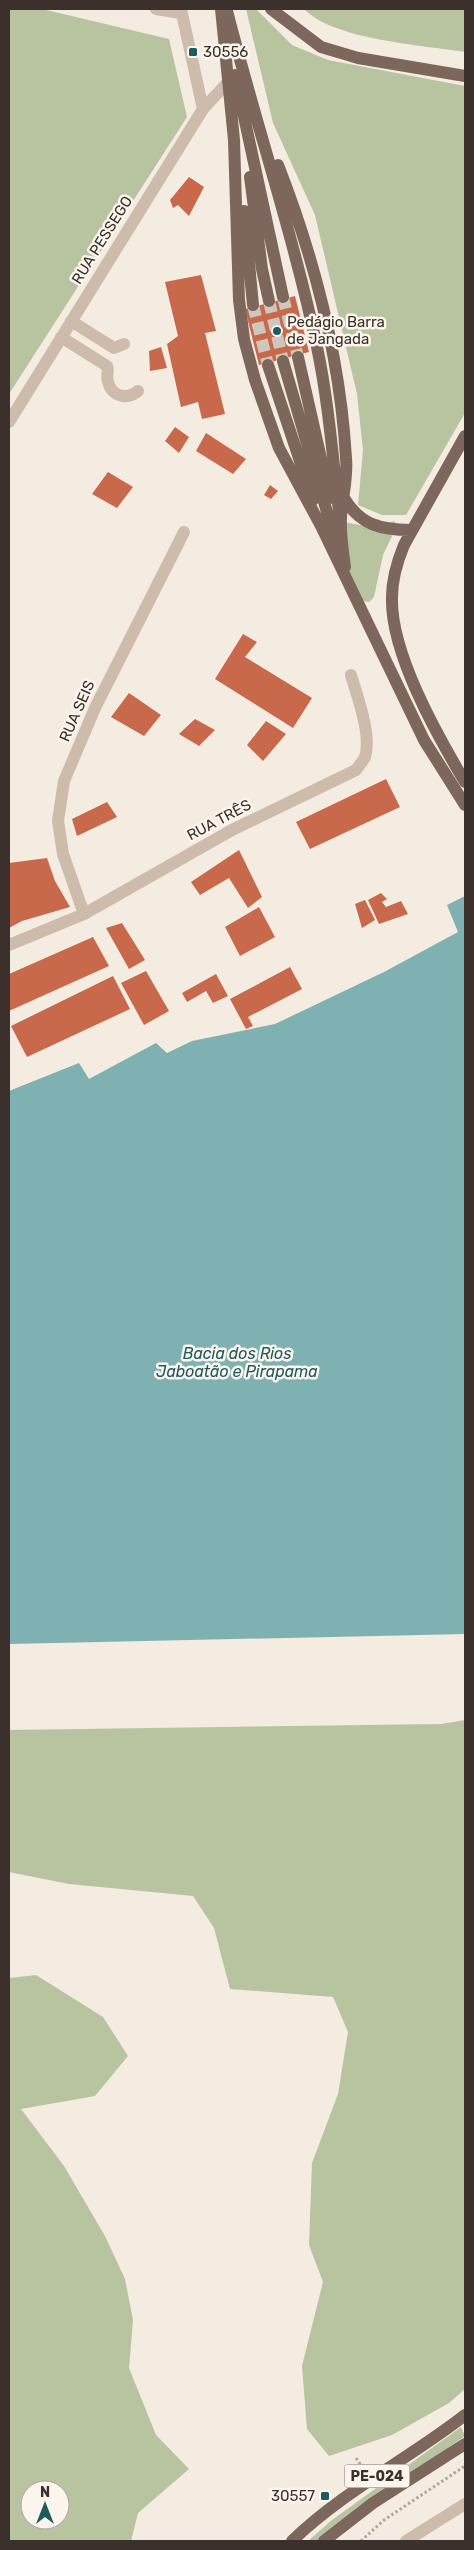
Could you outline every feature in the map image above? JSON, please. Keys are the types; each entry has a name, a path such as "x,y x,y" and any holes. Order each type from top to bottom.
{"main road":[{"path":"221,9 234,140 239,300 244,338 255,380 279,448 346,576 424,740 465,805"},
{"path":"221,9 283,296"},
{"path":"227,9 242,69 294,247 317,346 323,380 346,576"},
{"path":"271,9 321,47 358,58 465,76"},
{"path":"223,34 249,172 262,269 269,301"},
{"path":"242,69 303,230 329,327 342,405 346,462 344,498 340,520"},
{"path":"234,140 241,184 253,305"},
{"path":"298,357 322,455 346,576"},
{"path":"283,361 346,576"},
{"path":"268,365 321,526"},
{"path":"465,436 411,530 396,562 392,598 399,644 426,710 465,782"},
{"path":"344,498 352,511 367,523 411,530"},
{"name":"PE-024","path":"292,2541 309,2524 465,2415"},
{"name":"PE-024","path":"324,2541 372,2503 465,2444"}],"street":[{"path":"156,9 181,11 203,109"},
{"name":"RUA PESSEGO","path":"9,422 203,109 229,81"},
{"path":"71,322 114,348 124,344"},
{"path":"61,337 107,366 107,380 110,389 116,394 124,397 138,391"},
{"name":"RUA SEIS","path":"84,914 63,854 58,821 64,781 95,708 184,532"},
{"name":"RUA TRÊS","path":"9,945 84,914 232,830 356,770 365,758 366,741 360,707 351,675"},
{"path":"406,2541 465,2504"}],"path":[{"path":"361,2541 384,2520 465,2466"}],"green space":[{"path":"9,9 42,9 169,39 187,117 9,394"},
{"path":"246,9 256,9 292,45 328,60 465,86 465,413 406,515 382,515 358,505 363,450 357,394 315,215 273,123"},
{"path":"304,9 465,9 465,52 380,40 357,34 336,28"},
{"path":"395,521 394,532 383,555 374,597 369,602 362,601 351,584 344,522 371,527"},
{"path":"465,1720 465,2389 449,2403 392,2435 329,2456 307,2429 302,2366 323,2282 309,2245 312,2163 338,2094 348,2032 333,1997 230,1989 214,1928 193,1896 69,1884 9,1872 9,1730 441,1724"},
{"path":"36,1975 103,2017 128,2056 95,2096 21,2109 64,2166 105,2236 125,2279 133,2320 129,2368 156,2435 189,2469 138,2513 131,2541 9,2541 9,1978"},
{"path":"461,2427 465,2436 330,2530 320,2541 308,2541 332,2520"}],"water":[{"name":"Bacia dos Rios Jaboatão e Pirapama","path":"465,896 465,1634 9,1644 9,1091 79,1063 89,1079 156,1043 167,1053 192,1041 275,1024 384,972 458,932 447,905"}],"building":[{"path":"189,177 204,187 189,216 178,205 173,208 170,200"},
{"path":"201,275 216,331 205,333 225,414 202,419 198,402 181,407 167,344 178,336 165,282"},
{"name":"Pedágio Barra de Jangada","path":"295,296 309,352 259,365 245,309"},
{"path":"161,347 167,368 150,371 149,351"},
{"path":"175,427 189,437 179,453 165,441"},
{"path":"206,433 246,459 233,474 196,451"},
{"path":"108,472 133,487 117,508 92,494"},
{"path":"270,485 278,491 271,499 264,495"},
{"path":"243,634 257,642 245,657 312,698 293,728 215,679"},
{"path":"129,693 161,715 144,736 111,717"},
{"path":"195,719 215,730 199,746 179,734"},
{"path":"266,721 286,734 263,761 247,745"},
{"path":"386,779 400,807 310,849 296,822"},
{"path":"107,802 117,817 77,836 72,819"},
{"path":"239,850 262,897 248,908 229,878 200,895 191,882"},
{"path":"47,858 55,881 70,907 22,921 9,928 9,863"},
{"path":"381,893 387,899 382,902 386,907 401,901 408,914 379,924 368,900"},
{"path":"365,900 375,920 362,928 355,904"},
{"path":"259,907 275,937 240,956 225,927"},
{"path":"122,923 145,960 129,969 106,928"},
{"path":"93,937 109,966 9,1011 9,974"},
{"path":"290,967 302,989 248,1017 253,1026 246,1029 230,999"},
{"path":"146,971 169,1011 144,1025 121,983"},
{"path":"216,974 228,996 213,1003 206,991 187,1002 182,993"},
{"path":"113,976 130,1009 27,1057 11,1026"}],"tunnel":[{"path":"283,297 298,357"},
{"path":"269,301 283,361"},
{"path":"253,305 268,365"}],"place":[{"name":"30556","path":"193,52"},
{"name":"Pedágio Barra de Jangada","path":"277,331"},
{"name":"30557","path":"325,2496"}]}
